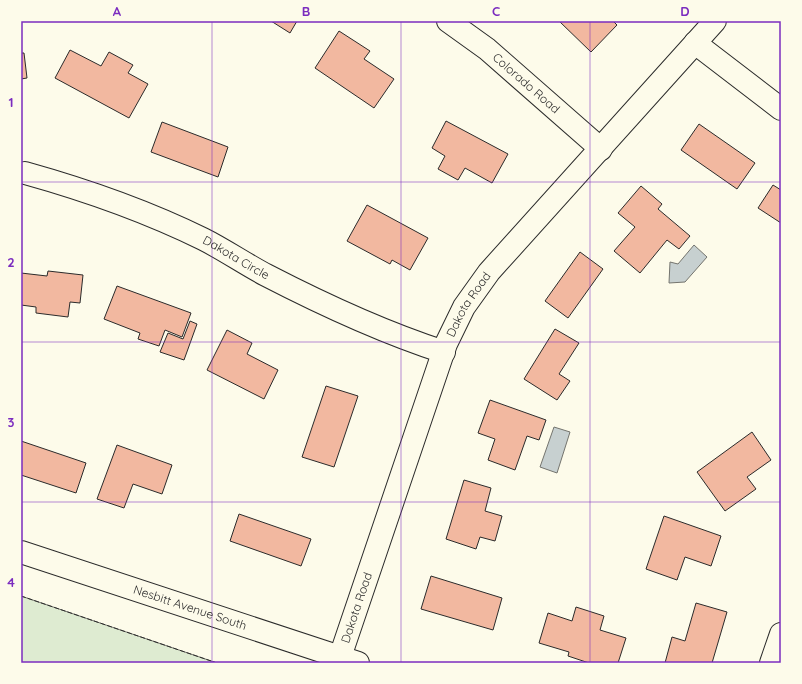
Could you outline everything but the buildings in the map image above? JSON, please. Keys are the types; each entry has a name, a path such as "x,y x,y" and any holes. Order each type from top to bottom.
{"street":[{"name":"Colorado Road","path":"448,21 487,49 601,149"},
{"name":"Dakota Road","path":"349,660 444,352 464,307 489,272 715,21"},
{"path":"695,44 781,109"},
{"name":"Dakota Circle","path":"25,173 74,187 140,210 204,240 264,274 336,310 409,341 444,352"},
{"name":"Nesbitt Avenue South","path":"21,552 349,660"},
{"path":"771,663 781,634"}],"green space":[{"path":"21,596 217,663 21,663"}],"shaded area":[{"path":"694,245 707,257 685,282 669,283 670,262 678,264"},
{"path":"554,427 570,432 557,473 540,467"}],"fence":[{"path":"21,596 217,663"}]}
